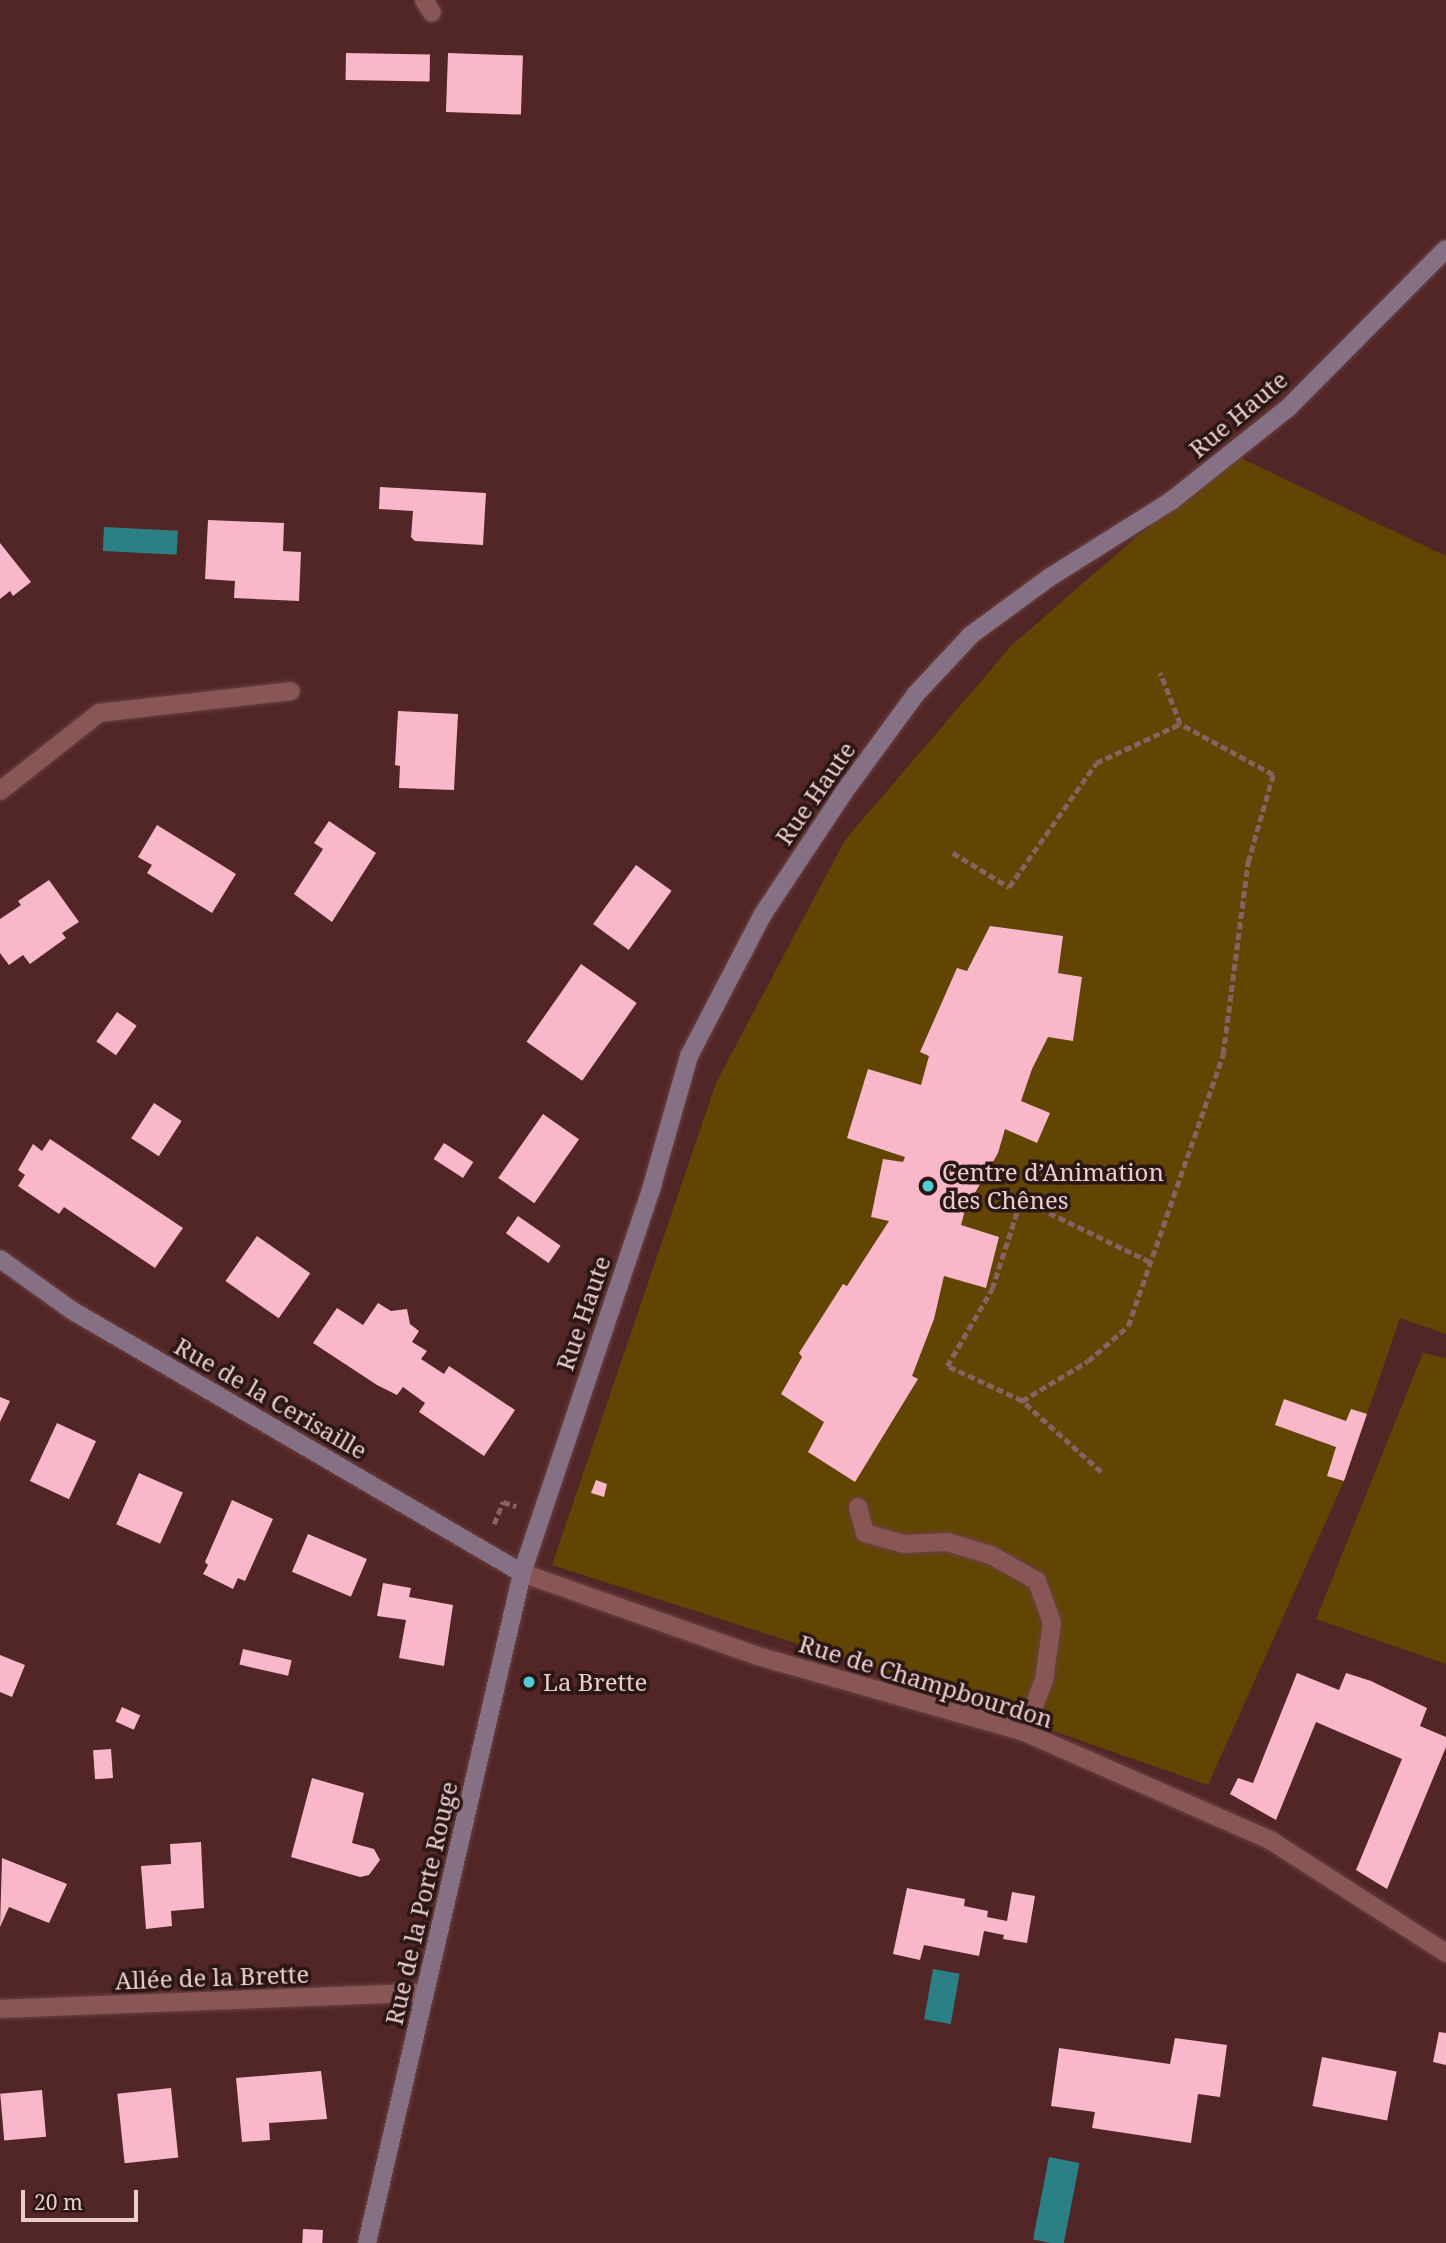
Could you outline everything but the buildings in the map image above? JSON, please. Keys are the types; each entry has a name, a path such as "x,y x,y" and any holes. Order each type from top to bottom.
{"street":[{"name":"Rue Haute","path":"522,1573 652,1186 689,1056 763,914 844,792 916,694 971,635 1050,577 1171,501 1288,408 1446,249"},
{"path":"0,791 99,713 291,691"},
{"name":"Rue de la Cerisaille","path":"0,1259 73,1311 522,1573"},
{"path":"858,1507 865,1534 904,1545 947,1542 991,1555 1037,1581 1052,1623 1044,1681 1024,1732"},
{"name":"Rue de Champbourdon","path":"522,1573 758,1657 1024,1732 1270,1840 1446,1954"},
{"name":"Rue de la Porte Rouge","path":"368,2243 522,1573"},
{"name":"Allée de la Brette","path":"0,2009 425,1993"}],"path":[{"path":"1022,1401 1088,1361 1128,1326 1223,1054 1248,862 1273,775 1180,723 1160,673"},
{"path":"953,853 1009,887 1096,763 1180,723"},
{"path":"1101,1472 1022,1401 947,1366 992,1289 1021,1199 1150,1262"}],"shaded area":[{"path":"1232,454 1446,556 1446,1334 1400,1318 1344,1481 1208,1785 858,1663 552,1565 716,1083 845,840 1012,645"},
{"path":"1423,1353 1446,1358 1446,1664 1316,1619"}],"water":[{"path":"104,527 178,531 177,555 103,551"},
{"path":"933,1969 960,1974 951,2024 924,2019"},
{"path":"1049,2157 1079,2163 1064,2243 1033,2239"}],"place":[{"name":"Centre d’Animation des Chênes","path":"928,1186"},
{"name":"La Brette","path":"529,1682"}]}
